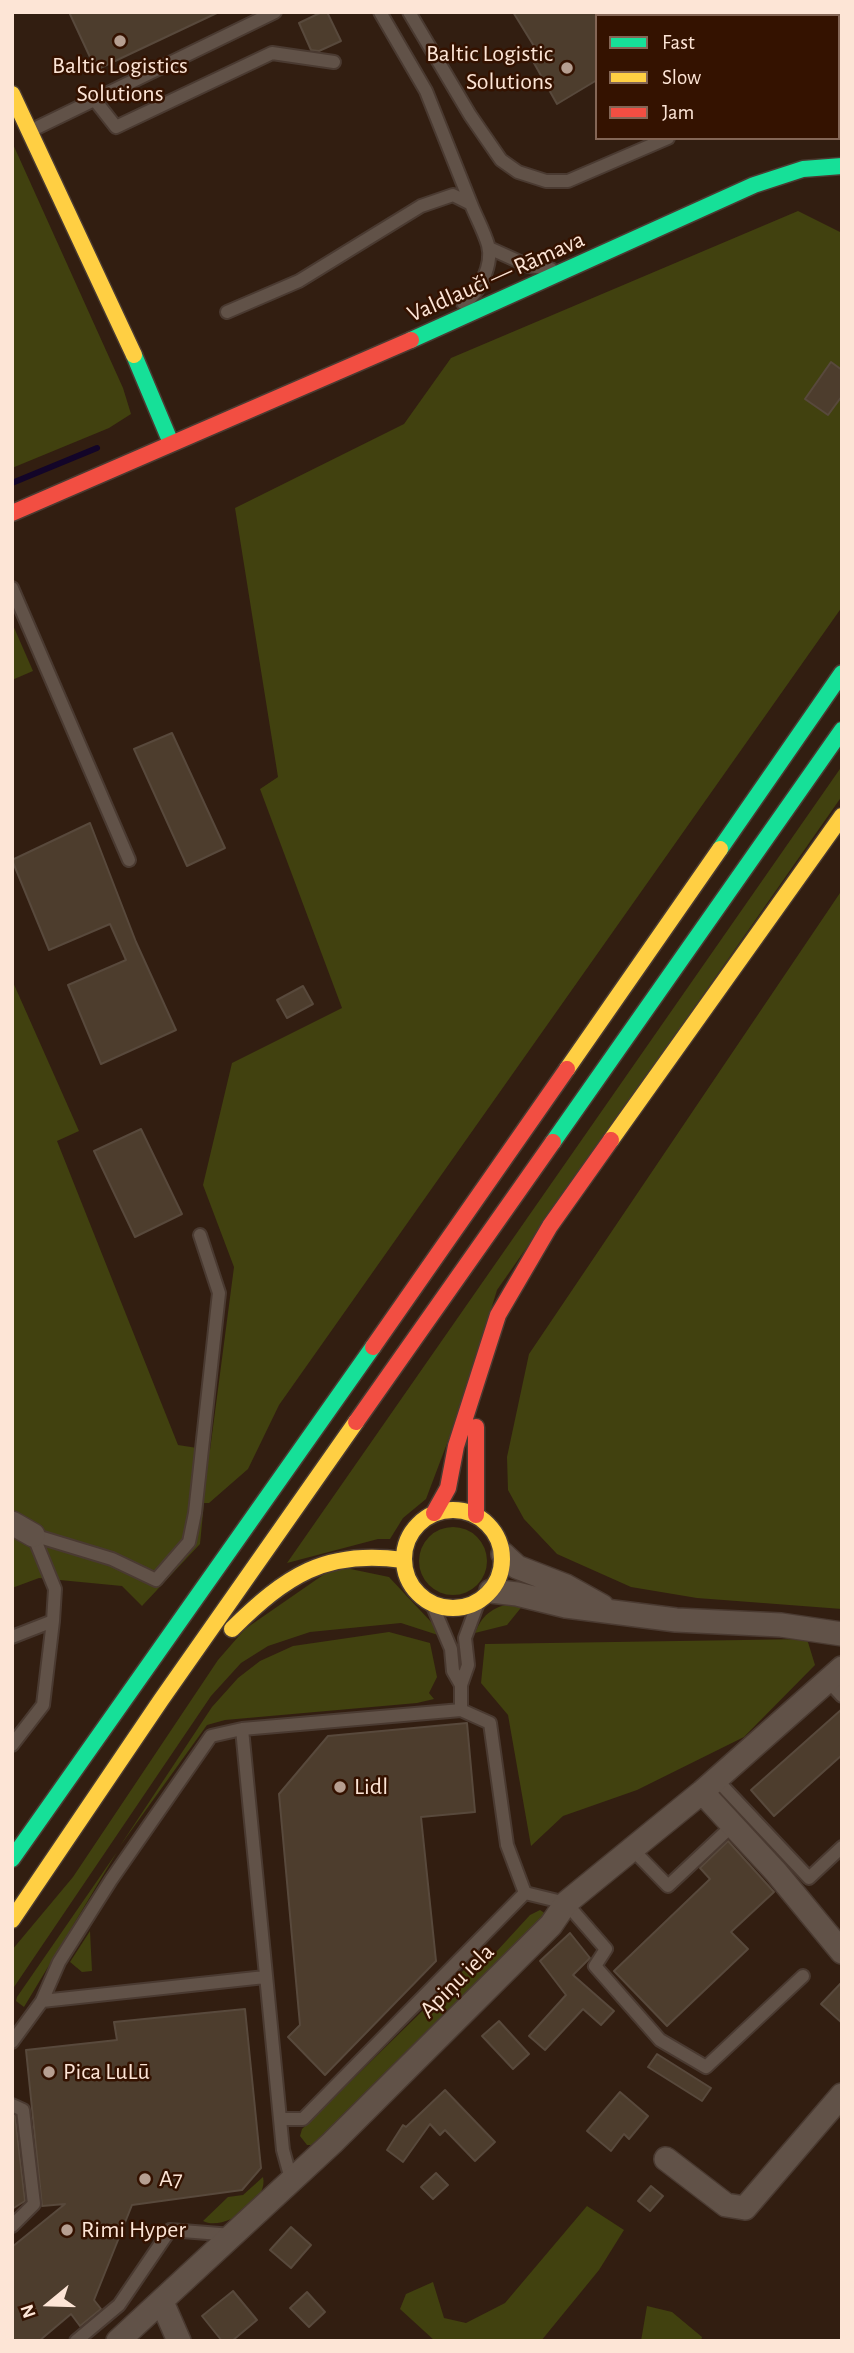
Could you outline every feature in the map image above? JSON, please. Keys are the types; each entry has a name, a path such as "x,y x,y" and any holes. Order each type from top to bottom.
{"main road":[{"path":"12,94 124,332 171,443"},
{"name":"Valdlauči — Rāmava","path":"12,513 578,267 754,186 803,169 842,166"},
{"path":"12,1859 842,673"},
{"path":"12,1920 161,1700 842,730"},
{"path":"434,1513 462,1509 476,1515 497,1536 503,1554 501,1572 484,1597 463,1607 432,1604 409,1584 403,1560 409,1534 434,1513 448,1488 456,1446 498,1315 551,1226 842,816"},
{"path":"472,1402 478,1441 474,1494 476,1515"},
{"path":"161,1700 255,1606 288,1577 318,1563 352,1555 403,1560"}],"street":[{"path":"12,1523 33,1535"},
{"path":"503,1554 517,1567 566,1586 608,1609"},
{"path":"484,1597 517,1594 566,1606 608,1609 676,1620 781,1625 842,1634"},
{"name":"Apiņu iela","path":"118,2341 332,2143 551,1925 566,1903 837,1682"},
{"path":"709,1785 734,1824 812,1913 842,1952"},
{"path":"666,2159 726,2205 745,2208 842,2095"},
{"path":"162,2302 179,2341"}],"lane":[{"path":"30,131 275,12"},
{"path":"380,12 426,91 489,248 483,285 477,292 470,299 423,321 408,341"},
{"path":"410,12 478,127 501,160 518,172 546,181 568,180 663,140"},
{"path":"94,99 116,127 272,53 334,62"},
{"path":"227,312 299,281 421,206 453,195 471,204"},
{"path":"489,248 545,270 578,267"},
{"path":"12,588 129,860"},
{"path":"33,1535 112,1559 156,1580 189,1542 195,1513 219,1293 200,1235"},
{"path":"12,1745 43,1705 53,1621 55,1589 33,1535"},
{"path":"461,1710 461,1685 468,1665 466,1639 484,1597"},
{"path":"432,1604 447,1639 453,1671 461,1685"},
{"path":"12,1637 53,1621"},
{"path":"12,2042 41,2001 59,1962 103,1891 211,1736 242,1729 461,1710 490,1723 507,1845 525,1893"},
{"path":"242,1729 283,2150 290,2179"},
{"path":"709,1785 808,1878 842,1847"},
{"path":"633,1850 668,1886 734,1824"},
{"path":"525,1893 566,1903 606,1949 595,1966 660,2040 706,2067 803,1976"},
{"path":"280,2119 303,2119 525,1893"},
{"path":"41,2001 265,1977"},
{"path":"12,2105 23,2110 34,2204 13,2225"},
{"path":"76,2341 119,2305 170,2230 232,2235"},
{"path":"119,2305 137,2324"}],"shaded area":[{"path":"12,142 123,388 131,414 109,428 12,468"},
{"path":"798,211 842,233 842,607 279,1405 248,1469 209,1503 204,1503 200,1544 142,1606 122,1586 39,1578 12,1588 12,980 79,1131 57,1141 178,1445 210,1450 234,1267 203,1185 232,1063 342,1008 260,789 278,777 235,508 404,424 451,358"},
{"path":"12,623 33,671 12,680"},
{"path":"842,766 842,796 497,1290 463,1401 426,1499 403,1518 390,1539 378,1539 287,1563"},
{"path":"842,890 842,1609 697,1598 631,1587 557,1554 524,1519 508,1490 507,1457 529,1354"},
{"path":"446,1527 460,1527 472,1532 482,1542 487,1561 482,1580 472,1590 460,1595 446,1595 434,1590 424,1580 419,1568 419,1554 424,1542 434,1532"},
{"path":"336,1566 389,1577 433,1624 438,1635 401,1623 310,1632 268,1646 241,1663 211,1696 12,1990 12,1950 73,1877 218,1660 245,1629"},
{"path":"508,1604 524,1604 507,1625 475,1633 487,1614"},
{"path":"389,1632 430,1643 437,1677 429,1693 434,1699 417,1703 225,1720 207,1725 120,1846 212,1707 238,1678 260,1661 293,1646"},
{"path":"807,1639 815,1665 744,1737 637,1790 563,1816 531,1846 508,1715 481,1683 485,1644"},
{"path":"117,1852 24,2007 16,2001 17,1997"},
{"path":"540,1910 546,1914 517,1945 319,2139 307,2145 300,2136 302,2129 465,1969 474,1976 530,1915"},
{"path":"90,1931 92,1971 82,1972 70,1962"},
{"path":"263,2177 259,2196 243,2212 222,2222 203,2221 228,2197 243,2195"},
{"path":"587,2206 624,2230 599,2270 541,2341 435,2341 400,2309 406,2294 433,2282 444,2318 466,2323 505,2303"},
{"path":"647,2306 672,2312 702,2337 701,2341 641,2341"}],"building":[{"name":"Baltic Logistics Solutions","path":"69,12 219,12 96,70"},
{"path":"327,12 341,41 319,51 311,50 299,23"},
{"name":"Baltic Logistic Solutions","path":"513,12 597,12 595,81 557,104 530,56 537,51"},
{"path":"831,362 842,370 842,396 828,415 805,399"},
{"path":"172,733 225,848 187,866 134,749"},
{"path":"90,823 136,942 176,1030 101,1064 68,985 126,960 110,924 49,950 12,860"},
{"path":"303,986 313,1004 287,1018 277,1000"},
{"path":"141,1129 182,1214 135,1237 94,1151"},
{"path":"842,1709 842,1755 774,1816 751,1790"},
{"path":"467,1723 475,1812 421,1817 436,1961 325,2075 288,2037 300,2025 279,1794 328,1736"},
{"path":"728,1841 774,1892 731,1932 748,1949 667,2026 614,1971 710,1879 700,1868"},
{"path":"570,1933 590,1958 573,1975 614,2011 601,2025 583,2009 545,2050 529,2036 566,1995 540,1961"},
{"path":"842,1982 842,2023 821,2004"},
{"name":"A7","path":"245,2009 261,2168 242,2190 132,2205 94,2300 101,2309 80,2326 71,2314 39,2341 12,2341 12,2247 65,2204 42,2206 26,2050 117,2040 114,2022"},
{"path":"499,2021 529,2054 513,2069 482,2036"},
{"path":"657,2054 711,2088 702,2101 648,2067"},
{"path":"445,2090 495,2142 475,2161 445,2130 440,2135 430,2124 403,2162 387,2150 403,2125 406,2127"},
{"path":"620,2092 648,2116 629,2139 624,2134 611,2151 587,2131"},
{"path":"12,2115 15,2116 25,2201 12,2209"},
{"path":"436,2173 448,2185 433,2199 421,2187"},
{"path":"651,2186 663,2196 650,2211 638,2201"},
{"path":"291,2227 311,2245 291,2268 270,2250"},
{"path":"233,2291 257,2320 232,2341 222,2341 202,2316"},
{"path":"307,2292 325,2312 309,2327 290,2308"}],"waterway":[{"path":"12,483 97,448"}],"traffic: fast":[{"path":"411,340 754,185 803,169 842,166"},
{"path":"134,355 171,443"},
{"path":"720,849 842,673"},
{"path":"553,1142 842,730"},
{"path":"12,1859 373,1347"}],"traffic: slow":[{"path":"12,94 134,355"},
{"path":"611,1140 842,816"},
{"path":"567,1069 720,849"},
{"path":"12,1920 161,1700 356,1422"},
{"path":"453,1510 472,1513 488,1524 499,1540 502,1559 499,1578 488,1594 472,1605 453,1608 434,1605 418,1594 407,1578 404,1559 407,1540 418,1524 434,1513 453,1510"},
{"path":"232,1629 271,1594 308,1570 351,1559 403,1560"}],"traffic: jam":[{"path":"12,513 411,340"},
{"path":"373,1347 567,1069"},
{"path":"434,1513 448,1488 456,1446 498,1315 550,1226 611,1140"},
{"path":"356,1422 553,1142"},
{"path":"476,1427 476,1515"}],"place":[{"name":"Baltic Logistics Solutions","path":"120,41"},
{"name":"Baltic Logistic Solutions","path":"567,68"},
{"name":"Lidl","path":"340,1787"},
{"name":"Pica LuLū","path":"49,2072"},
{"name":"A7","path":"145,2179"},
{"name":"Rimi Hyper","path":"67,2230"}]}
